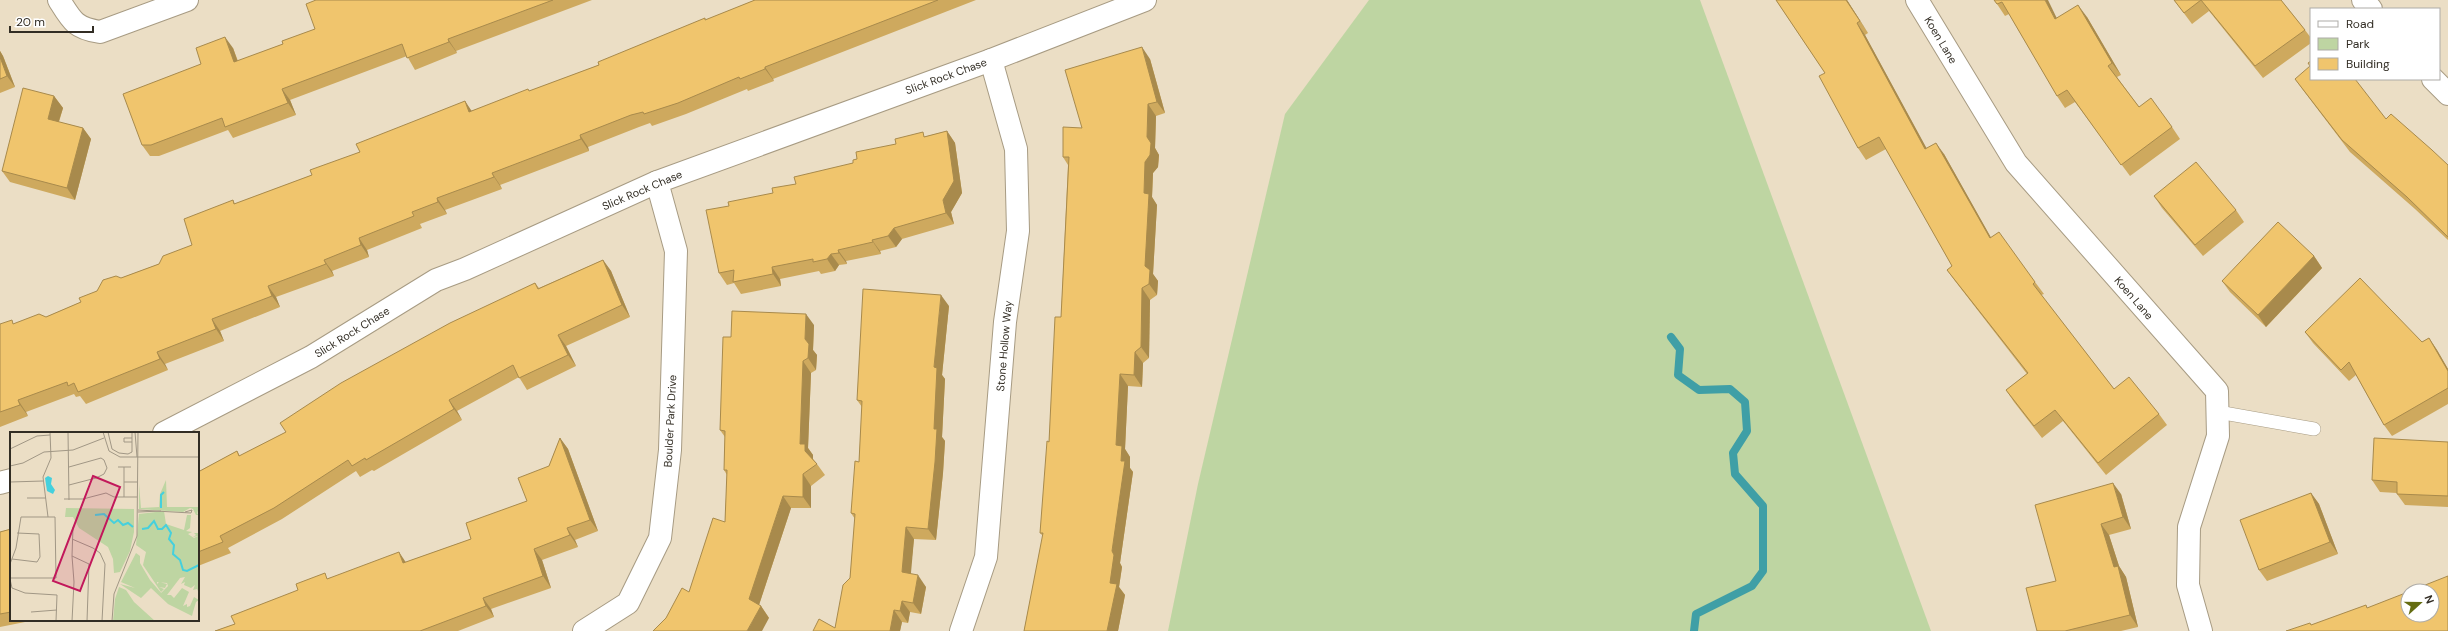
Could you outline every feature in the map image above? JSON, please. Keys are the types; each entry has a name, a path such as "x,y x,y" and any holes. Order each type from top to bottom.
{"street":[{"path":"59,0 73,23 87,30 100,32 187,0"},
{"name":"Slick Rock Chase","path":"166,432 311,357 436,280 465,269 657,182 991,60 1145,0"},
{"name":"Koen Lane","path":"1917,0 2016,163 2217,391 2218,436 2189,527 2188,585 2201,631"},
{"path":"2363,0 2370,8"},
{"name":"Stone Hollow Way","path":"961,631 986,557 1005,322 1018,231 1016,149 991,60"},
{"path":"2434,80 2448,94"},
{"name":"Boulder Park Drive","path":"584,631 628,603 660,538 670,450 676,251 657,182"},
{"path":"0,483 10,480"}],"lane":[{"path":"2218,412 2314,428"}],"green space":[{"path":"1369,0 1700,0 1931,631 1168,631 1198,484 1285,114"}],"building":[{"path":"316,0 553,0 448,39 449,42 407,58 402,44 282,89 288,103 225,127 222,118 151,145 142,145 123,94 201,64 196,48 225,37 234,62 283,44 282,41 315,29 306,4"},
{"path":"755,0 938,0 765,67 765,69 740,79 739,77 678,103 644,114 643,112 631,115 580,135 581,139 492,173 494,177 437,198 438,202 412,212 414,216 359,238 361,245 324,260 326,264 268,286 272,296 212,319 216,329 157,352 160,359 78,392 74,383 68,386 67,382 18,400 20,405 0,412 0,324 12,320 13,324 39,314 46,317 81,302 79,298 97,291 103,280 116,276 121,278 159,264 163,256 192,245 184,219 233,200 234,204 312,175 310,170 360,152 356,144 465,101 469,112 528,89 529,91 599,65 598,62 705,18 705,20"},
{"path":"1776,0 1846,0 1860,21 1857,23 1925,149 1936,143 1990,238 1999,232 2035,282 2033,284 2114,389 2129,377 2159,414 2098,463 2055,410 2034,426 2006,390 2028,373 1947,270 1952,266 1879,137 1858,148 1819,76 1825,73"},
{"path":"1994,0 2045,0 2055,19 2078,5 2112,63 2108,66 2139,107 2151,98 2172,127 2121,165 2067,90 2057,96 2002,2 1997,4"},
{"path":"2174,0 2201,0 2184,13"},
{"path":"2201,0 2281,0 2305,30 2255,66"},
{"path":"1142,47 1157,102 1148,104 1147,137 1151,143 1150,155 1145,162 1144,193 1149,194 1145,266 1150,270 1149,284 1142,288 1141,347 1135,352 1134,375 1120,374 1116,445 1122,446 1121,461 1125,461 1112,551 1114,555 1110,583 1117,584 1107,631 1024,631 1043,533 1040,533 1047,441 1049,442 1055,317 1061,317 1069,157 1063,157 1063,127 1082,128 1065,70"},
{"path":"0,57 7,76 0,79"},
{"path":"2310,66 2310,80 2356,80 2386,119 2391,114 2448,165 2448,237 2407,197 2342,140 2295,79"},
{"path":"23,88 54,96 48,119 83,128 67,188 2,171"},
{"path":"947,131 954,181 943,200 946,213 894,228 888,236 872,240 873,242 838,250 839,253 831,254 827,259 813,262 813,259 772,267 773,274 733,282 734,270 719,273 706,210 729,206 728,202 773,193 772,188 796,184 794,177 853,163 853,160 857,159 856,152 896,144 895,139 923,132 924,137"},
{"path":"2196,162 2236,210 2195,245 2154,196"},
{"path":"2278,222 2314,256 2258,315 2222,281"},
{"path":"603,260 622,305 558,335 568,355 519,378 513,365 449,400 454,409 366,460 365,458 352,466 348,460 274,508 220,536 223,542 199,552 199,471 237,451 239,456 286,432 280,423 341,383 450,323 535,283 538,289"},
{"path":"2360,278 2422,342 2429,338 2448,371 2448,388 2384,425 2349,362 2341,370 2305,332"},
{"path":"863,289 941,295 934,367 937,368 934,429 937,429 928,529 906,527 902,572 918,575 913,603 902,601 900,611 894,610 890,631 813,631 819,619 835,628 843,585 850,578 855,514 851,513 855,461 859,462 862,401 857,400"},
{"path":"732,311 806,314 805,339 809,344 808,358 803,361 800,444 805,444 805,451 817,464 803,474 803,497 783,496 749,599 761,606 747,631 653,631 666,618 682,588 689,592 713,518 725,522 727,470 724,470 725,431 720,430 723,337 731,337"},
{"path":"560,438 590,520 567,528 570,535 534,549 543,576 483,598 486,606 420,631 215,631 235,624 231,616 298,590 296,584 325,573 327,579 399,552 403,563 471,539 466,523 527,501 518,478 549,466"},
{"path":"2374,438 2448,442 2448,496 2397,494 2397,482 2372,480"},
{"path":"2113,483 2123,517 2101,524 2114,567 2118,566 2130,615 2065,631 2037,631 2026,588 2056,581 2035,505"},
{"path":"2311,493 2330,542 2259,570 2240,520"},
{"path":"10,529 10,612 0,614 0,532"},
{"path":"2448,576 2448,631 2286,631 2310,623 2311,625 2366,605 2367,608 2400,595 2400,623 2440,623 2440,583 2430,583"}],"waterway":[{"path":"1671,337 1680,349 1678,375 1699,390 1730,389 1745,402 1747,431 1733,453 1735,474 1763,506 1763,571 1752,586 1696,614 1694,631"}]}
